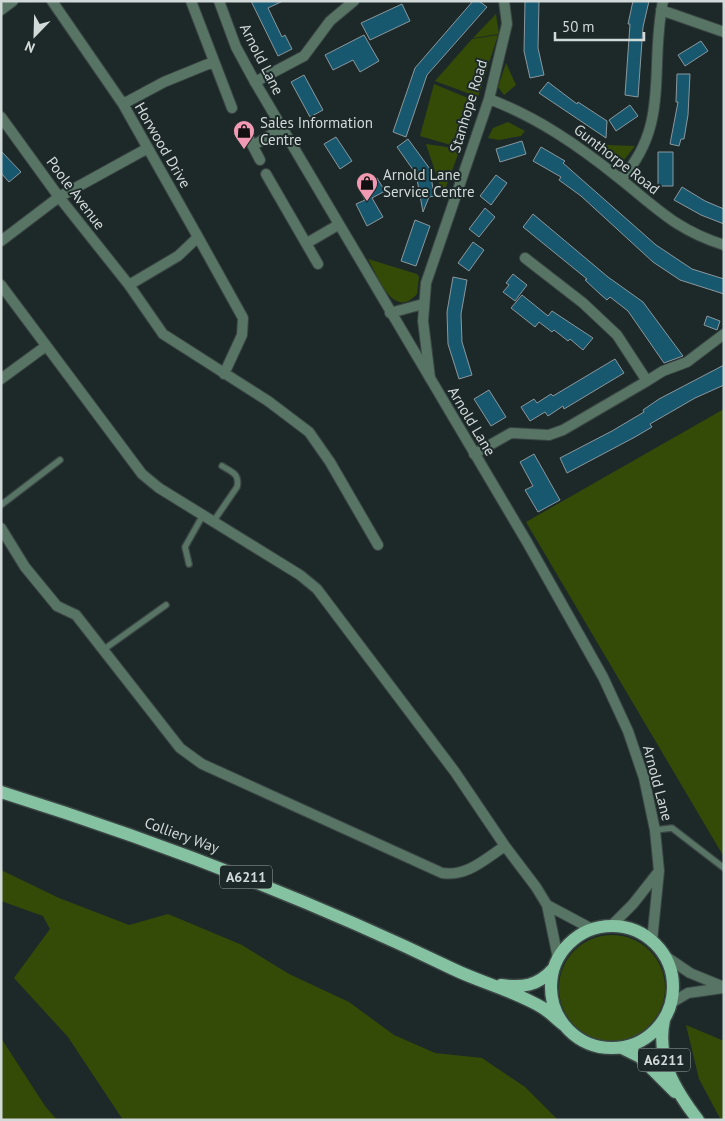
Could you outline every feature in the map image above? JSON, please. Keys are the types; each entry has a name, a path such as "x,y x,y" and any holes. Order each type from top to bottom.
{"main road":[{"name":"Colliery Way","path":"1,792 114,828 272,887 544,1009 564,1025"},
{"path":"611,926 629,928 652,940 665,956 673,978 671,1003 664,1020 655,1031 639,1042 622,1048 602,1048 588,1044 576,1037 564,1025 555,1009 551,994 555,963 572,941 592,929 611,926"},
{"name":"Colliery Way","path":"483,982 528,986 545,979 555,963"},
{"name":"A6211","path":"664,1020 661,1044 667,1070 681,1097 698,1120"},
{"name":"A6211","path":"622,1048 640,1057 681,1097"}],"street":[{"path":"1,10 13,1"},
{"name":"Horwood Drive","path":"52,1 122,104 243,318 242,335 224,374"},
{"path":"191,1 232,108"},
{"name":"Arnold Lane","path":"219,1 236,47 255,82 575,624 603,677 628,731 644,778 656,830 659,871 652,940"},
{"path":"255,82 304,56 330,21 354,1"},
{"name":"Stanhope Road","path":"431,381 424,341 423,304 427,280 489,99 507,24 504,1"},
{"path":"621,179 641,150 650,132 654,117 656,61 662,5 724,32"},
{"path":"122,104 164,82 214,62"},
{"name":"Gunthorpe Road","path":"489,99 560,134 621,179 668,219 706,240 724,245"},
{"name":"Poole Avenue","path":"1,117 59,197 130,285 163,334 268,401 309,432 330,462 378,545"},
{"path":"254,146 282,128"},
{"path":"244,131 254,146 260,160"},
{"path":"1,241 59,197 148,148"},
{"path":"266,174 318,264"},
{"path":"307,243 338,225"},
{"path":"130,285 178,256 198,237"},
{"path":"525,258 583,303 617,335 647,381"},
{"path":"1,285 142,474 158,488 300,575 317,588 455,772 505,846 536,887 547,905 555,963"},
{"path":"390,313 423,304"},
{"path":"474,454 511,433 549,435 563,430 647,381 688,362 724,334"},
{"path":"1,379 46,346"},
{"path":"1,528 25,567 52,599 62,609 76,615 180,748 202,764 442,873 451,874 466,871 505,846"},
{"path":"611,926 633,904 659,871"},
{"path":"547,905 592,929"},
{"path":"665,956 690,973 724,988"},
{"path":"671,1003 688,993 724,988"}],"lane":[{"path":"1,505 60,460"},
{"path":"214,522 237,487 238,480 236,475 222,466"},
{"path":"189,564 185,547 203,515"},
{"path":"103,650 166,605"},
{"path":"656,830 672,828 724,868"}],"green space":[{"path":"496,14 499,34 473,38"},
{"path":"498,35 478,97 435,81 472,39"},
{"path":"506,63 516,85 504,95 498,87"},
{"path":"434,84 475,101 476,105 461,148 420,136"},
{"path":"508,122 525,131 521,136 499,140 488,138 493,128"},
{"path":"426,144 460,149 443,195"},
{"path":"605,145 635,146 620,165 606,157"},
{"path":"368,259 417,274 419,277 417,294 408,301 401,302 394,299 387,293"},
{"path":"724,409 724,857 526,522"},
{"path":"1,870 59,898 129,925 168,914 242,945 289,974 349,1002 394,1035 435,1053 482,1058 525,1087 558,1120 123,1120 68,1037 14,978 50,929 43,916 1,901"},
{"path":"612,935 632,939 650,950 661,968 665,988 661,1008 650,1026 632,1037 612,1041 592,1037 574,1026 563,1008 559,988 563,968 574,950 592,939"},
{"path":"686,1025 724,1041 724,1120 721,1120 699,1079"},
{"path":"1,1038 45,1106 57,1120 1,1120"}],"building":[{"path":"251,1 283,1 268,8 282,37 285,35 292,49 278,56"},
{"path":"473,1 479,1 487,7 427,75 406,137 393,132 415,68"},
{"path":"525,1 539,1 538,48 544,75 530,78 524,51"},
{"path":"633,1 649,1 643,27 638,97 625,95 630,24 628,24"},
{"path":"402,4 410,21 370,40 361,23"},
{"path":"364,35 379,61 360,72 353,60 333,70 325,55"},
{"path":"701,41 708,51 685,66 678,55"},
{"path":"677,74 690,74 688,115 684,139 681,139 679,146 670,144 678,102 676,102"},
{"path":"304,75 323,110 310,117 291,82"},
{"path":"548,82 577,104 578,102 607,121 606,138 539,93"},
{"path":"630,105 638,116 616,131 609,120"},
{"path":"336,137 352,161 340,169 324,144"},
{"path":"408,139 430,169 434,196 429,197 423,212 416,174 397,147"},
{"path":"522,141 526,154 500,162 496,149"},
{"path":"541,147 565,161 563,163 656,245 692,269 724,279 724,294 680,280 653,262 581,196 559,180 561,177 533,161"},
{"path":"1,151 21,172 9,182 1,173"},
{"path":"658,152 673,152 673,186 658,186"},
{"path":"496,175 507,183 491,205 480,196"},
{"name":"Arnold Lane Service Centre","path":"377,178 385,191 372,198 383,217 367,226 356,204 365,200 358,188"},
{"path":"682,187 705,201 724,209 724,224 701,215 674,200"},
{"path":"485,208 495,217 479,237 469,229"},
{"path":"533,214 608,277 643,302 683,356 664,363 628,311 610,297 607,300 585,280 587,279 523,227"},
{"path":"415,220 430,226 416,266 401,261"},
{"path":"473,242 484,250 469,271 458,263"},
{"path":"513,274 527,285 515,301 503,292 509,285 506,283"},
{"path":"453,277 467,280 461,314 462,342 472,375 459,379 448,344 447,312"},
{"path":"522,295 548,316 552,311 593,338 583,350 570,339 568,341 554,330 552,332 539,322 535,327 511,308"},
{"path":"707,316 720,321 717,330 704,325"},
{"path":"615,359 624,373 564,409 563,406 548,416 545,412 530,421 521,407 534,399 537,403 551,394 553,396"},
{"path":"724,365 724,385 695,398 650,424 652,427 635,437 567,473 560,458 644,412 643,410 659,399"},
{"path":"489,390 506,417 491,426 474,399"},
{"path":"534,454 560,500 538,512 525,490 533,486 520,462"}],"place":[{"name":"Sales Information Centre","path":"244,150"},
{"name":"Arnold Lane Service Centre","path":"367,202"}]}
